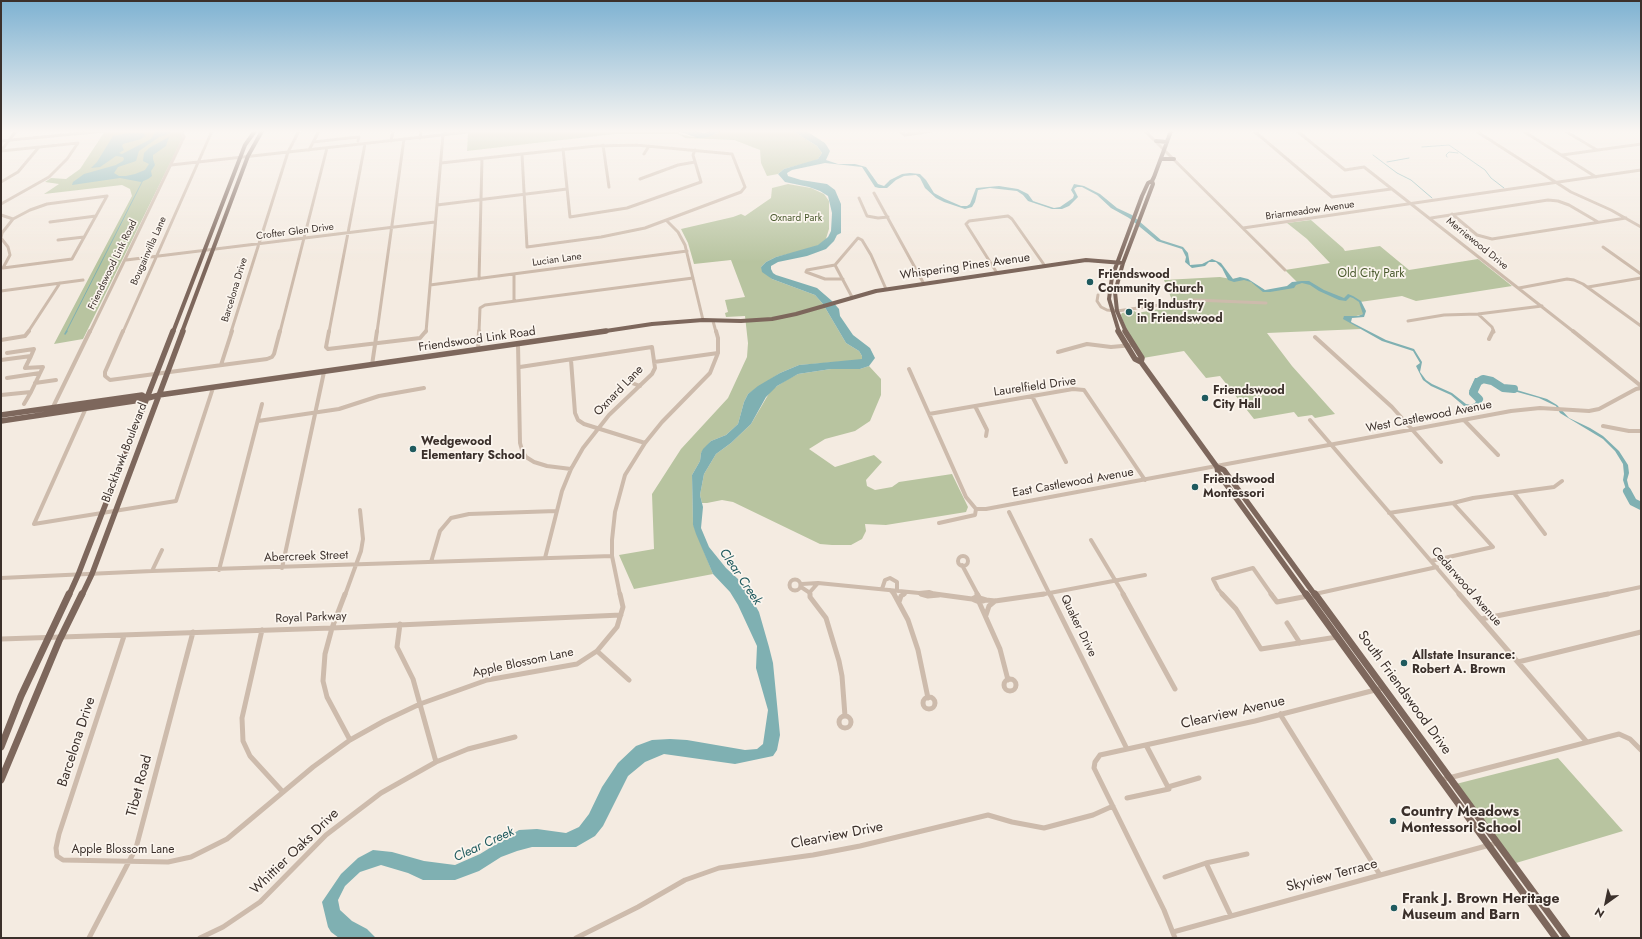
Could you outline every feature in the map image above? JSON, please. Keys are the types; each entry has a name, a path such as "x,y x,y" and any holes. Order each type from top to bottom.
{"main road":[{"name":"Blackhawk Boulevard","path":"1,748 21,696 78,575 103,513 145,398 172,336 233,175"},
{"name":"Blackhawk Boulevard","path":"1,780 61,637 92,574 114,511 159,396 180,335 241,175"},
{"name":"South Friendswood Drive","path":"1155,175 1152,181 1148,183 1136,210 1114,269 1109,292 1111,310 1116,328 1135,359 1141,362 1217,467 1218,473 1337,637 1380,689"},
{"name":"South Friendswood Drive","path":"1141,362 1142,358 1133,346 1123,327 1118,311 1115,292 1134,232 1154,184 1152,181"},
{"path":"225,197 233,196"},
{"path":"216,219 225,218"},
{"name":"Whispering Pines Avenue","path":"813,309 847,298 886,289 1082,260 1117,261 1123,263"},
{"path":"1102,260 1111,265 1114,269"},
{"path":"193,280 202,278"},
{"path":"183,307 192,306"},
{"name":"Friendswood Link Road","path":"52,410 86,408 141,400 145,398 652,324 703,320 762,320 788,316 813,309"},
{"path":"172,336 180,335"},
{"name":"Friendswood Link Road","path":"52,410 142,395 145,398"},
{"path":"1,415 52,410"},
{"path":"1,421 52,410"},
{"path":"130,441 142,440"},
{"name":"South Friendswood Drive","path":"1217,467 1224,470 1315,594 1380,689 1434,764 1441,780 1556,938"},
{"name":"South Friendswood Drive","path":"1434,764 1450,778 1567,938"}],"street":[{"path":"1,182 13,175"},
{"path":"1,204 44,181 52,175"},
{"name":"Friendswood Link Road","path":"52,410 166,175"},
{"name":"Bougainvilla Lane","path":"156,374 114,380 107,379 105,372 192,175"},
{"name":"Barcelona Drive","path":"221,365 281,175"},
{"path":"156,374 268,359 274,354 320,175"},
{"path":"359,175 326,347 328,349 420,338 426,332 439,175"},
{"path":"372,365 399,175"},
{"path":"479,279 482,175"},
{"path":"523,175 527,247 625,233 667,221 741,192 745,186 740,175"},
{"path":"566,175 570,217 612,211 651,200 701,182 699,175"},
{"path":"607,175 609,187"},
{"path":"640,179 651,175"},
{"path":"1190,175 1285,270"},
{"path":"1306,175 1332,197 1391,189"},
{"name":"Merriewood Drive","path":"1374,175 1431,218 1634,379 1641,387"},
{"path":"1544,175 1571,192 1626,218 1641,228"},
{"path":"1593,175 1596,177"},
{"name":"Briarmeadow Avenue","path":"1243,228 1610,175"},
{"path":"437,206 567,190"},
{"path":"874,193 924,284"},
{"path":"107,196 72,259 2,268 10,255 8,247 1,238 2,233 14,219 30,210 47,204 107,196"},
{"path":"859,198 867,216 878,218 888,217"},
{"path":"1431,218 1548,200 1558,201 1569,205 1598,222"},
{"path":"1452,214 1477,235 1484,238 1626,218"},
{"path":"1,215 14,219"},
{"path":"50,222 96,216"},
{"path":"997,273 970,231 966,224 967,222 984,218 1004,216 1012,219 1045,266"},
{"path":"667,221 678,232 687,251 703,320"},
{"name":"Crofter Glen Drive","path":"126,260 435,222"},
{"path":"58,240 84,237"},
{"path":"843,279 825,279 806,272 807,270 836,265 858,238 862,240 871,255 886,289"},
{"path":"1603,247 1641,274"},
{"name":"Lucian Lane","path":"430,285 687,251"},
{"path":"836,265 852,297"},
{"path":"514,274 514,301"},
{"path":"478,350 481,307 514,301 693,278"},
{"path":"1588,287 1641,278"},
{"path":"1519,288 1567,279 1588,287 1641,326"},
{"path":"1,291 83,280"},
{"path":"1,340 25,336 60,283"},
{"path":"1098,295 1097,301 1105,309 1118,311 1195,300 1266,303"},
{"path":"1408,321 1444,315 1478,314 1540,305"},
{"path":"1478,314 1492,327 1494,332 1489,339"},
{"name":"Apple Blossom Lane","path":"57,856 63,860 168,862 191,857 208,850 242,828 282,791 350,740 420,704 487,680 577,664 597,651 617,627 623,607 612,556 612,526 620,489 630,465 645,443 662,422 704,381 710,372 718,353 718,338 713,321"},
{"path":"1315,338 1392,407 1441,462"},
{"path":"518,344 520,367 520,443 522,450 526,457 534,462 546,466 571,470"},
{"path":"1058,352 1087,344 1111,347 1133,346"},
{"name":"Oxnard Lane","path":"545,558 562,491 583,448 597,428 613,410 652,374 655,368 652,347 571,360"},
{"path":"7,353 34,349 24,368 43,367 24,404"},
{"path":"654,362 718,353"},
{"path":"1,360 31,356"},
{"path":"520,367 571,360 576,417 584,424 645,443"},
{"path":"909,369 966,497 976,508 975,515 939,524"},
{"path":"282,568 324,372"},
{"path":"8,378 40,373"},
{"path":"35,383 56,380"},
{"path":"632,383 640,386"},
{"name":"West Castlewood Avenue","path":"1217,467 1517,410 1540,408 1589,411 1599,409 1641,387"},
{"path":"86,408 34,524 176,501 213,388"},
{"path":"258,421 346,408 386,394 424,388"},
{"name":"Laurelfield Drive","path":"929,414 1073,389 1084,390 1145,480"},
{"path":"1,395 31,392"},
{"path":"1032,396 1066,462"},
{"path":"219,570 262,404"},
{"path":"975,406 987,430 986,436"},
{"name":"Cedarwood Avenue","path":"1310,420 1586,741"},
{"path":"1464,420 1498,455"},
{"path":"1603,426 1641,432"},
{"name":"East Castlewood Avenue","path":"976,508 986,509 1217,467"},
{"path":"1389,513 1453,503 1473,498 1554,487 1562,481"},
{"path":"1514,493 1545,534"},
{"path":"1431,561 1493,547 1453,503"},
{"path":"350,740 332,709 323,681 325,654 332,628 356,565 363,539 360,510"},
{"path":"431,562 440,531 445,523 451,518 469,514 556,511"},
{"name":"Quaker Drive","path":"1010,512 1127,749"},
{"path":"1091,540 1115,580 1175,689"},
{"path":"152,571 162,550"},
{"name":"Abercreek Street","path":"1,578 152,571 282,568 612,556"},
{"path":"962,565 986,615 1000,649 1008,680"},
{"path":"1337,637 1261,649 1236,609 1218,589 1213,579 1253,568 1277,602 1437,568"},
{"path":"845,716 839,661 826,618 810,597 810,593 801,586 818,583 897,590 919,593 928,596 939,595 995,601 1049,593 1145,575"},
{"path":"882,589 885,580 890,578 897,582 897,590"},
{"path":"810,593 818,583"},
{"path":"1481,619 1641,587"},
{"path":"890,590 896,596 908,620 918,650 928,698"},
{"path":"899,602 906,592"},
{"path":"986,615 989,606 995,601"},
{"name":"Royal Parkway","path":"1,639 332,628 621,615"},
{"path":"1287,623 1300,643"},
{"path":"400,624 397,647 413,679 436,762"},
{"path":"262,630 242,718 243,741 250,756 282,791"},
{"name":"Tibet Road","path":"89,938 136,848 193,632"},
{"path":"1518,662 1641,632"},
{"name":"Barcelona Drive","path":"57,856 56,848 59,834 124,636"},
{"path":"597,651 629,680"},
{"name":"Clearview Avenue","path":"1113,806 1094,767 1095,762 1100,755 1255,721 1380,689"},
{"path":"1280,714 1380,875"},
{"path":"1441,780 1586,741 1619,734 1630,738 1641,750"},
{"name":"Whittier Oaks Drive","path":"200,938 223,927 260,902 277,886 304,856 355,812 387,790 436,762 468,749 515,736"},
{"path":"1146,745 1168,787"},
{"path":"1127,798 1169,789 1168,787 1199,778"},
{"path":"1113,806 1175,938"},
{"name":"Clearview Drive","path":"576,938 638,907 685,880 719,868 813,855 860,846 921,830 964,821 975,816 988,815 1017,823 1044,828 1093,815 1113,806"},
{"name":"Skyview Terrace","path":"1173,932 1497,843"},
{"path":"1165,876 1206,863 1247,854"},
{"path":"1206,863 1231,916"}],"green space":[{"path":"72,175 164,175 83,339 54,344 132,196 130,189 122,185 44,194 59,184 45,182 51,178 66,179"},
{"name":"Oxnard Park","path":"788,184 811,188 824,194 829,201 829,229 825,242 813,248 776,257 766,262 761,267 772,279 815,295 823,304 846,343 859,351 862,356 862,360 799,365 780,373 748,394 744,402 738,424 726,435 711,441 701,453 700,461 692,475 693,524 713,574 634,589 619,555 654,549 652,494 681,449 728,398 747,357 748,343 745,316 726,317 725,313 728,312 725,300 745,297 731,260 694,264 688,243 681,229 741,214 745,216 771,198 772,188"},
{"name":"Old City Park","path":"1311,220 1345,251 1380,246 1409,270 1478,259 1512,286 1416,301 1402,296 1360,302 1364,314 1345,319 1361,329 1267,333 1292,366 1335,414 1315,418 1312,415 1298,417 1294,412 1254,419 1220,376 1206,378 1184,351 1143,358 1125,326 1121,315 1122,313 1134,311 1137,313 1176,306 1164,280 1220,277 1231,279 1241,278 1248,280 1266,291 1289,287 1297,282 1285,270 1330,263 1307,239 1287,223"},
{"path":"869,366 881,379 881,395 870,421 855,431 825,439 809,449 835,467 874,455 882,462 866,480 867,486 875,490 892,487 899,482 952,474 968,507 966,512 886,525 865,524 866,531 862,539 851,545 832,545 820,544 733,502 722,500 702,503 700,495 704,474 716,454 731,443 751,424 771,390 798,374 831,369 860,369"},
{"path":"1558,758 1623,831 1516,863 1456,784"}],"water":[{"path":"83,175 152,176 141,182 120,178 72,185 73,182"},
{"path":"779,175 788,175 801,180 827,184 835,190 841,204 841,233 837,235 834,241 826,249 807,256 778,262 771,266 773,273 817,288 839,309 840,316 853,335 870,348 875,358 869,366 860,369 831,369 798,374 777,386 766,397 751,424 731,443 716,454 704,474 700,495 703,507 701,528 709,547 726,568 738,579 750,596 759,612 769,647 773,663 780,735 777,750 773,756 735,764 664,754 645,762 628,776 603,826 595,836 576,847 532,847 517,851 501,857 479,871 455,880 423,880 408,873 381,865 360,872 345,886 338,900 340,910 352,921 367,929 376,938 339,938 331,932 328,927 322,902 341,874 358,858 373,850 392,852 424,861 455,865 480,854 519,830 537,829 566,833 579,827 589,814 602,787 618,763 636,746 652,740 670,739 687,740 745,750 757,749 763,744 768,710 756,668 757,646 738,605 730,592 713,574 696,534 693,525 692,475 700,461 703,449 711,441 726,435 738,424 744,402 748,394 758,386 780,373 799,365 862,359 859,351 846,343 823,304 815,295 772,279 762,272 761,267 766,262 776,257 818,245 828,237 831,231 832,213 828,196 809,187 785,182"},
{"path":"867,175 872,175 878,184 884,186 890,180 900,175 921,175 934,193 961,206 967,206 970,204 976,188 999,186 1018,189 1028,194 1033,201 1054,208 1060,207 1073,198 1074,195 1071,190 1074,184 1084,186 1100,194 1117,208 1132,215 1161,240 1183,247 1188,253 1190,265 1202,264 1212,259 1221,263 1233,279 1240,277 1248,279 1265,290 1287,286 1292,282 1309,281 1324,290 1344,298 1348,294 1353,296 1361,301 1366,311 1364,317 1352,318 1351,322 1386,340 1414,349 1422,362 1420,372 1426,380 1452,393 1466,404 1471,405 1475,403 1477,399 1469,391 1475,378 1488,378 1510,388 1547,399 1557,405 1569,418 1603,436 1619,451 1628,465 1629,473 1627,480 1629,488 1633,498 1641,504 1641,506 1628,496 1623,480 1623,464 1615,451 1603,439 1560,413 1556,406 1539,398 1510,390 1486,379 1480,380 1473,392 1482,402 1476,406 1464,406 1451,395 1431,386 1423,380 1416,366 1420,363 1413,351 1382,341 1343,319 1344,316 1358,316 1363,314 1359,302 1353,298 1350,297 1346,301 1339,300 1310,285 1302,283 1296,285 1294,288 1263,292 1251,282 1244,280 1234,282 1228,280 1222,268 1216,262 1209,262 1205,266 1192,268 1185,262 1186,257 1182,249 1157,241 1129,218 1111,208 1097,195 1082,187 1077,187 1074,189 1078,197 1069,206 1062,209 1052,209 1028,201 1017,191 990,188 978,190 972,207 965,209 936,198 925,188 920,178 916,175 904,176 896,180 887,188 875,187"}],"waterway":[{"path":"1401,175 1411,180 1432,198"},
{"path":"1489,175 1504,188"},
{"path":"66,332 143,180"},
{"path":"1479,399 1473,393 1478,382 1483,379 1492,381 1503,388 1514,389"},
{"path":"1627,491 1633,502 1641,506"}],"place":[{"name":"Friendswood Community Church","path":"1090,282"},
{"name":"Fig Industry in Friendswood","path":"1129,312"},
{"name":"Friendswood City Hall","path":"1205,398"},
{"name":"Wedgewood Elementary School","path":"413,449"},
{"name":"Friendswood Montessori","path":"1195,487"},
{"name":"Allstate Insurance: Robert A. Brown","path":"1404,663"},
{"name":"Country Meadows Montessori School","path":"1393,821"},
{"name":"Frank J. Brown Heritage Museum and Barn","path":"1394,908"}],"water label":[{"name":"Clear Creek","path":"740,577"},
{"name":"Clear Creek","path":"484,845"}]}
